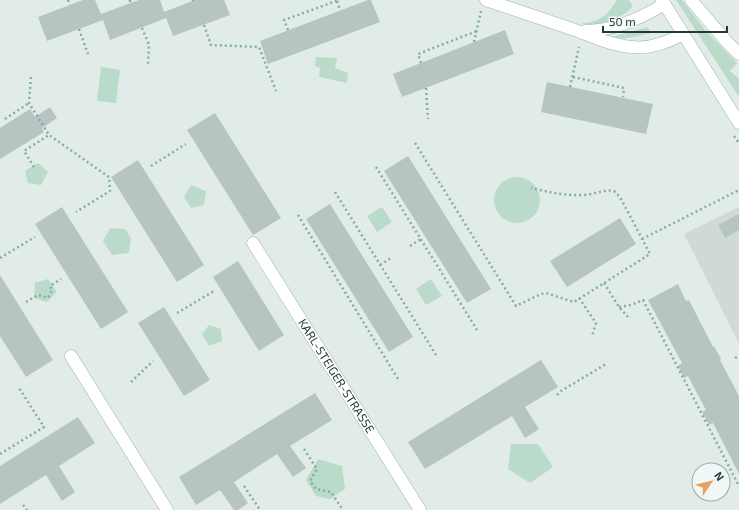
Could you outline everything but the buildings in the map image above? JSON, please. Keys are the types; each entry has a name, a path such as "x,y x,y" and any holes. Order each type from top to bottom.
{"street":[{"path":"691,0 739,54"},
{"path":"576,31 599,31 619,26 640,17 663,2 739,123"},
{"path":"484,5 576,31 610,43 631,47 660,44 683,34"},
{"name":"KARL-STEIGER-STRASSE","path":"252,243 420,510"},
{"path":"71,356 167,510"}],"path":[{"path":"68,0 70,5"},
{"path":"288,30 284,20 338,0 340,10"},
{"path":"474,42 484,5"},
{"path":"204,25 211,44 259,47 276,91"},
{"path":"142,28 149,45 148,65"},
{"path":"79,29 88,54"},
{"path":"421,63 418,54 477,31"},
{"path":"570,87 579,46"},
{"path":"31,77 29,103 49,135 109,177 110,191 76,212"},
{"path":"573,77 624,88 623,98"},
{"path":"426,88 428,119"},
{"path":"6,119 29,103"},
{"path":"34,168 24,151 49,135"},
{"path":"415,143 516,306 546,293 574,302 650,254 620,197 614,191 601,191 584,195 560,195 531,188"},
{"path":"151,166 186,144"},
{"path":"376,166 477,330"},
{"path":"642,239 739,190"},
{"path":"335,192 436,355"},
{"path":"298,215 398,379"},
{"path":"0,258 35,237"},
{"path":"410,246 421,239"},
{"path":"380,265 391,258"},
{"path":"26,302 38,295 48,298 52,290 50,286 61,279"},
{"path":"604,283 619,307 628,317"},
{"path":"177,313 214,291"},
{"path":"579,298 596,323 592,336"},
{"path":"619,307 631,305 643,300 739,486"},
{"path":"735,358 739,356"},
{"path":"131,382 153,361"},
{"path":"557,395 560,390 606,364"},
{"path":"0,454 44,427 19,388"},
{"path":"304,449 317,469 310,482 316,489 331,492 343,510"},
{"path":"244,486 260,510"},
{"path":"23,505 27,510"}],"shaded area":[{"path":"739,207 739,344 684,234"}],"green space":[{"path":"617,0 629,0 633,6 622,16 609,22 595,24 580,23 592,22 602,18"},
{"path":"676,0 682,0 705,30 737,63 730,71 739,79 739,97"},
{"path":"648,27 651,33 620,39 611,37"},
{"path":"316,57 337,58 335,68 348,73 347,83 319,77 320,68 315,66"},
{"path":"101,67 120,70 116,103 97,101"},
{"path":"38,163 48,172 41,185 28,183 25,171"},
{"path":"513,177 521,177 530,181 536,187 540,200 536,213 530,219 521,223 513,223 504,219 498,213 494,204 494,196 498,187 504,181"},
{"path":"191,185 206,191 204,205 191,208 184,197"},
{"path":"382,207 392,222 377,232 367,216"},
{"path":"110,228 125,229 131,238 129,253 112,255 103,241"},
{"path":"48,279 57,292 47,302 34,298 35,283"},
{"path":"431,279 442,296 426,305 416,289"},
{"path":"209,325 221,329 222,341 209,346 202,334"},
{"path":"511,444 538,444 553,467 530,483 508,469"},
{"path":"318,459 342,466 345,489 330,499 316,496 306,480"}]}
